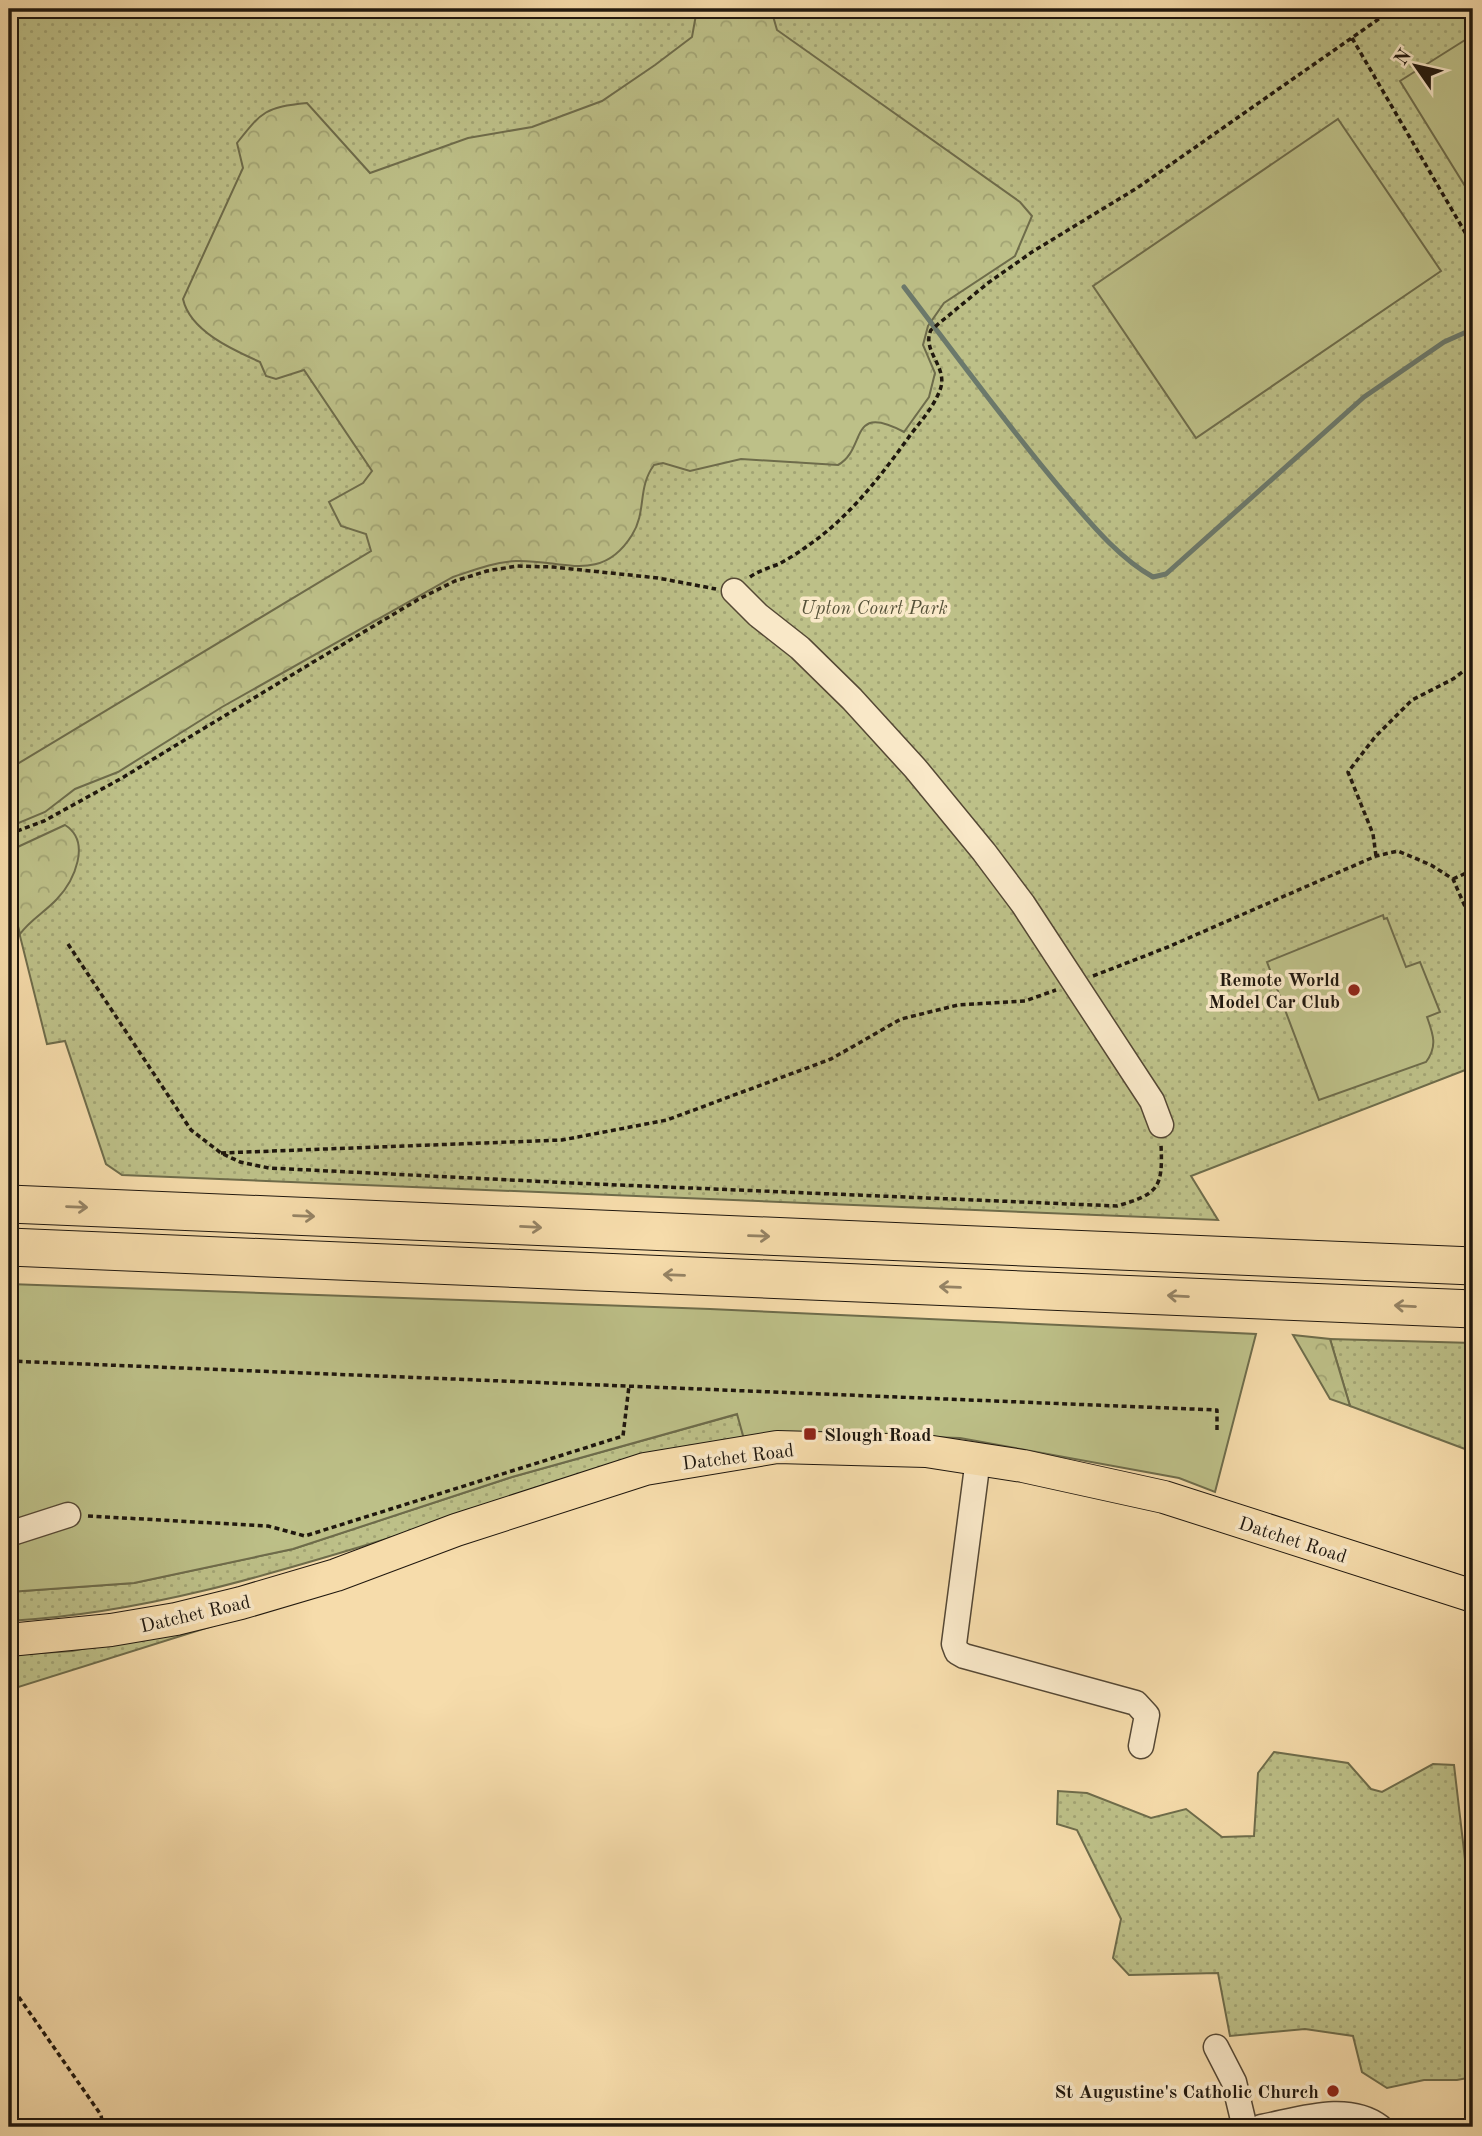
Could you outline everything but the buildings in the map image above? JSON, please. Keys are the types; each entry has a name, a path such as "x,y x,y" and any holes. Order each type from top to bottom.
{"highway":[{"path":"9,1204 1473,1266"},
{"path":"9,1247 1473,1309"}],"main road":[{"name":"Datchet Road","path":"9,1640 111,1630 241,1604 337,1575 456,1530 645,1469 776,1447 926,1451 1164,1497 1473,1596"}],"street":[{"path":"734,591 758,615 800,648 852,699 915,768 984,852 1023,904 1152,1101 1161,1125"},
{"path":"978,1459 954,1644 957,1651 964,1656 1136,1703 1147,1715 1141,1746"},
{"path":"9,1534 68,1515"},
{"path":"1216,2047 1234,2082 1244,2124 1248,2127"},
{"path":"1261,2127 1340,2114 1357,2114 1380,2127"}],"path":[{"path":"9,834 44,821 122,778 419,599 455,581 487,571 517,566 552,567 658,578 734,591 753,574 788,558 831,528 888,467 935,401 942,386 941,371 927,338 931,330 988,283 1032,252 1137,188 1393,9"},
{"path":"1352,38 1473,246"},
{"path":"1376,856 1373,834 1348,772 1375,737 1412,700 1453,679 1473,664"},
{"path":"221,1153 562,1140 667,1120 831,1059 901,1019 958,1004 1025,1001 1168,947 1376,856 1398,851 1432,865 1453,879 1473,925"},
{"path":"1453,879 1473,870"},
{"path":"68,944 191,1130 221,1153 240,1162 269,1168 1117,1206 1140,1199 1154,1190 1162,1174 1161,1125"},
{"path":"9,1362 1217,1409 1217,1433"},
{"path":"68,1515 268,1526 305,1536 623,1436 629,1386"},
{"path":"9,1983 101,2115 103,2127"}],"green space":[{"name":"Upton Court Park","path":"9,9 1473,9 1473,1067 1191,1176 1218,1220 122,1175 106,1164 65,1041 47,1044 9,892"},
{"path":"697,9 771,9 777,30 1020,202 1032,216 1015,256 944,303 928,326 923,345 935,373 929,397 904,432 886,424 874,422 866,425 847,458 838,465 741,459 690,471 663,463 654,465 646,482 637,526 620,550 607,560 594,565 579,566 516,561 453,577 222,707 118,772 75,789 45,812 9,827 9,769 371,551 366,534 341,526 329,502 363,483 372,471 304,370 276,379 266,376 260,362 203,330 194,321 183,299 243,168 237,143 246,132 259,117 273,109 307,103 370,173 468,138 532,127 602,101 692,37"},
{"path":"1473,35 1473,199 1400,81"},
{"path":"1338,119 1441,271 1196,438 1093,286"},
{"path":"65,825 78,841 78,862 74,872 57,899 20,934 9,892 9,851"},
{"name":"Remote World Model Car Club","path":"1383,915 1384,919 1387,918 1406,967 1420,962 1440,1012 1427,1017 1432,1034 1432,1051 1426,1062 1319,1100 1267,962"},
{"path":"9,1284 710,1309 1256,1334 1215,1492 1179,1478 960,1438 778,1432 744,1439 737,1414 512,1477 293,1549 134,1583 9,1592"},
{"path":"1293,1335 1330,1339 1350,1406 1330,1399"},
{"path":"1330,1339 1473,1343 1473,1452 1350,1406"},
{"path":"738,1414 744,1439 517,1500 228,1585 120,1608 9,1621 9,1592 134,1583 293,1549 512,1477"},
{"path":"238,1618 9,1690 9,1655 72,1651"},
{"path":"1274,1752 1348,1763 1371,1789 1382,1792 1433,1764 1454,1765 1473,1928 1473,2077 1424,2080 1387,2088 1362,2072 1353,2036 1305,2029 1230,2036 1218,1973 1129,1975 1113,1958 1121,1919 1077,1830 1057,1824 1058,1791 1087,1793 1151,1818 1186,1809 1222,1837 1254,1836 1258,1773"}],"waterway":[{"path":"904,287 1061,489 1115,549 1153,577 1166,574 1364,397 1444,342 1473,329"}],"place":[{"name":"Remote World Model Car Club","path":"1354,990"},
{"name":"Slough Road","path":"810,1434"},
{"name":"St Augustine's Catholic Church","path":"1333,2091"}]}
